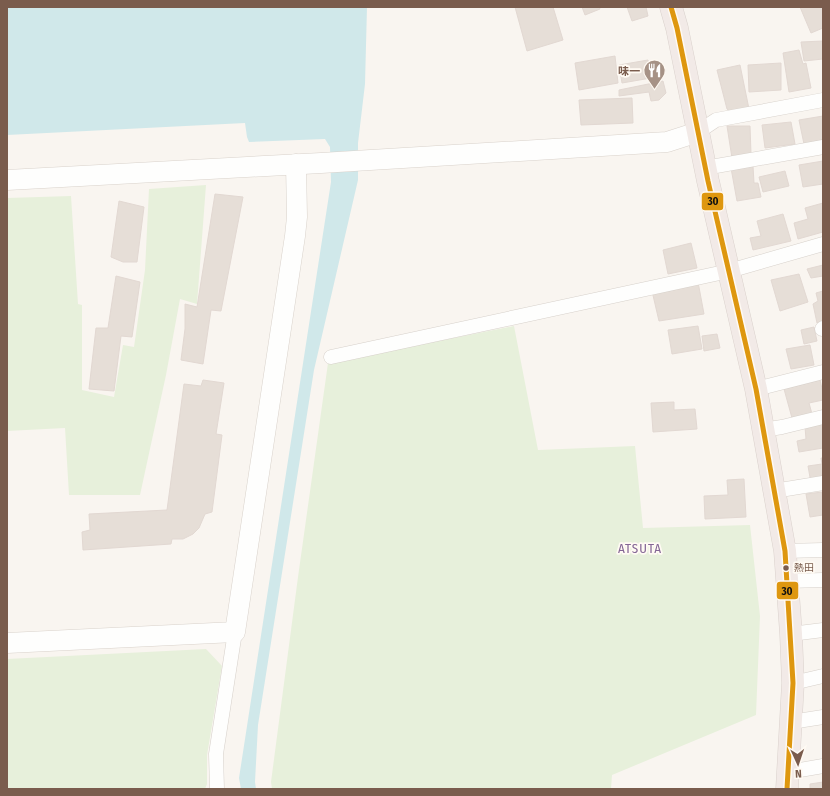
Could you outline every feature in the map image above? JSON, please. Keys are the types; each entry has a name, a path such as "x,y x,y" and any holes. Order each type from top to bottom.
{"highway":[{"path":"671,7 677,28 698,132 756,388 785,551 793,683 788,781"}],"street":[{"path":"7,180 667,142 698,132 716,120 823,100"},
{"path":"706,168 823,147"},
{"path":"217,789 216,754 295,236 297,216 296,164"},
{"path":"331,357 729,271 823,244"},
{"path":"756,388 823,372"},
{"path":"763,430 823,417"},
{"path":"774,491 823,483"},
{"path":"785,551 823,550"},
{"path":"787,581 823,580"},
{"path":"791,634 823,630"},
{"path":"7,644 235,632"},
{"path":"793,683 823,676"},
{"path":"791,722 823,717"},
{"path":"788,781 823,766"}],"green space":[{"path":"206,185 197,304 180,299 166,375 140,495 69,495 65,428 7,431 7,198 71,196 78,304 82,305 82,390 114,397 123,345 134,347 145,270 149,189"},
{"path":"514,326 538,450 635,446 643,528 750,525 760,616 756,715 612,775 611,789 272,789 271,782 328,363"},
{"path":"206,649 222,666 207,755 207,784 205,789 7,789 7,659"}],"water":[{"path":"7,7 367,7 365,84 358,143 358,180 314,370 258,725 255,782 256,789 241,789 239,778 331,182 330,147 325,139 249,142 245,123 7,135"}],"building":[{"path":"515,7 553,7 563,40 527,51"},
{"path":"582,7 599,7 600,9 585,15"},
{"path":"627,7 646,7 648,16 632,21"},
{"path":"800,7 823,7 823,28 811,33"},
{"path":"823,41 823,59 804,61 801,42"},
{"path":"799,50 803,64 806,63 811,88 789,92 783,53"},
{"path":"615,56 618,83 579,90 575,63"},
{"path":"648,60 651,78 622,83 619,65"},
{"path":"781,63 781,90 749,92 748,65"},
{"path":"740,65 749,109 731,112 727,109 717,70"},
{"path":"663,81 666,93 659,100 651,101 649,92 619,96 619,90"},
{"path":"632,98 633,123 581,125 579,100"},
{"path":"823,116 823,140 804,144 799,120"},
{"path":"791,122 795,144 765,148 762,125"},
{"path":"727,126 750,126 751,154 732,158"},
{"path":"823,161 823,184 803,187 799,165"},
{"path":"753,166 754,183 758,183 761,197 737,201 731,168"},
{"path":"785,171 789,186 763,192 759,177"},
{"path":"215,194 243,197 221,311 211,310 203,364 181,360 185,329 185,304 197,307"},
{"path":"119,201 144,207 137,262 123,262 111,257"},
{"path":"823,203 823,232 798,239 794,223 808,219 805,208"},
{"path":"783,214 791,241 753,250 750,238 761,236 757,221"},
{"path":"691,243 697,268 668,274 663,250"},
{"path":"823,265 823,276 811,278 807,269"},
{"path":"799,274 808,302 780,311 771,280"},
{"path":"116,276 140,282 132,337 121,336 114,391 89,389 96,328 108,328"},
{"path":"698,282 704,314 659,321 652,291"},
{"path":"823,291 823,321 817,323 813,304 818,301 816,293"},
{"path":"698,326 702,349 672,354 668,330"},
{"path":"814,327 817,341 804,344 801,330"},
{"path":"717,334 720,348 704,351 702,336"},
{"path":"810,345 814,365 791,369 786,349"},
{"path":"203,380 224,383 216,434 222,435 212,512 205,514 199,528 193,534 183,539 172,539 171,544 83,550 82,532 90,530 89,514 167,510 184,384 201,386"},
{"path":"820,380 823,400 809,403 812,414 792,418 784,389"},
{"path":"674,402 674,410 695,409 697,429 653,432 651,403"},
{"path":"823,422 823,448 799,452 797,441 806,439 805,427"},
{"path":"821,458 823,458 823,480 811,483 808,466 822,464"},
{"path":"744,479 746,517 705,519 704,496 728,495 727,480"},
{"path":"822,492 823,515 810,517 806,494"},
{"path":"823,782 823,789 810,789 810,784"}],"transit line":[{"name":"30","path":"671,7 677,28 708,181 756,389 785,551 793,683 787,789"}],"place":[{"name":"味一","path":"655,90"},
{"name":"熱田","path":"786,568"}],"district":[{"name":"ATSUTA","path":"640,548"}]}
